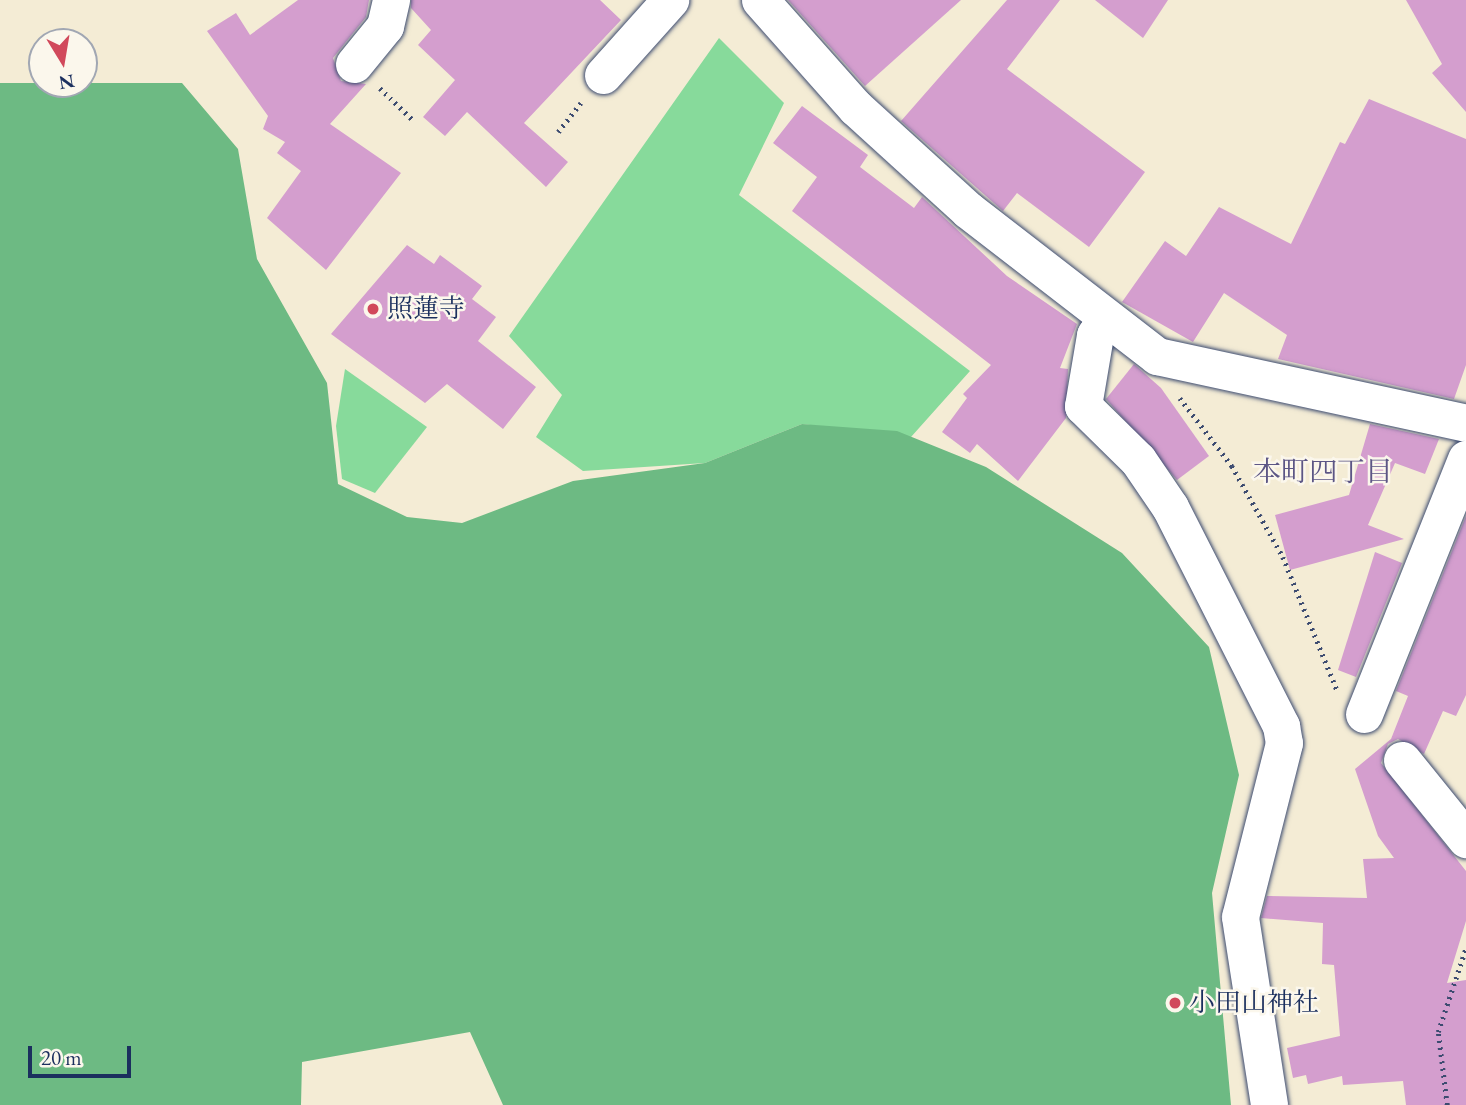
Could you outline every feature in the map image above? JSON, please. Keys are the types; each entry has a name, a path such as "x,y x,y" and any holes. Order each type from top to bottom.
{"street":[{"path":"354,64 385,26 391,0"},
{"path":"604,75 670,0"},
{"path":"760,0 802,49 968,210 1157,356 1466,423"},
{"path":"1106,317 1095,335 1083,406 1138,460 1170,506 1281,726 1284,743 1240,917 1269,1105"},
{"path":"1364,714 1466,459"},
{"path":"1402,760 1466,839"}],"path":[{"path":"354,64 414,121"},
{"path":"1157,356 1171,386 1232,466 1283,557 1334,687 1364,714"},
{"path":"1447,1105 1438,1032 1466,948"}],"green space":[{"path":"719,38 784,103 739,195 970,371 911,437 802,424 705,463 583,471 536,437 562,395 509,336"},
{"path":"0,83 28,83 28,98 98,98 98,83 182,83 238,149 257,259 327,383 338,484 407,517 462,523 573,481 705,463 802,424 897,431 986,467 1122,553 1209,647 1239,775 1212,893 1231,1105 503,1105 470,1032 302,1062 301,1105 0,1105"},
{"path":"345,369 427,427 375,493 342,479 336,426"}],"building":[{"path":"298,0 369,0 366,17 333,58 341,81 366,84 330,124 401,173 326,270 267,218 301,171 277,153 285,142 263,129 268,116 207,31 236,13 250,35"},
{"path":"411,0 600,0 621,20 524,123 568,162 546,187 467,112 445,136 423,117 455,80 418,45 431,30 411,8"},
{"path":"788,0 961,0 865,86"},
{"path":"1007,0 1060,0 1007,69 1145,172 1089,247 1017,193 1003,211 901,121"},
{"path":"1095,0 1168,0 1143,38"},
{"path":"1406,0 1466,0 1466,112 1432,73 1442,64"},
{"path":"1369,99 1466,139 1466,365 1454,399 1278,359 1287,335 1224,293 1193,342 1122,302 1165,241 1186,256 1219,207 1291,244 1340,142 1345,144"},
{"path":"802,106 868,155 860,167 914,208 922,197 1007,276 1077,324 1060,368 1068,369 1066,418 1018,481 977,444 970,453 942,432 967,398 963,394 991,365 792,211 817,177 773,143"},
{"path":"407,245 434,264 440,255 482,286 472,299 496,317 478,341 536,387 503,429 447,384 425,403 331,334"},
{"path":"1134,364 1161,388 1209,456 1177,480 1106,399"},
{"path":"1370,424 1439,439 1425,474 1395,463 1368,525 1404,539 1290,570 1275,515 1349,495"},
{"path":"1466,516 1466,695 1456,716 1443,711 1424,754 1398,739 1388,744 1381,763 1466,871 1466,921 1447,983 1466,980 1466,1105 1406,1105 1403,1081 1343,1085 1342,1076 1308,1084 1306,1075 1293,1078 1287,1048 1340,1036 1334,965 1322,964 1323,923 1261,918 1267,896 1367,898 1363,859 1394,858 1378,836 1355,769 1391,739 1408,696 1396,691"},
{"path":"1375,552 1402,563 1356,677 1338,670"}],"place":[{"name":"照蓮寺","path":"373,309"},
{"name":"小田山神社","path":"1175,1003"}],"district":[{"name":"本町四丁目","path":"1323,471"}]}
